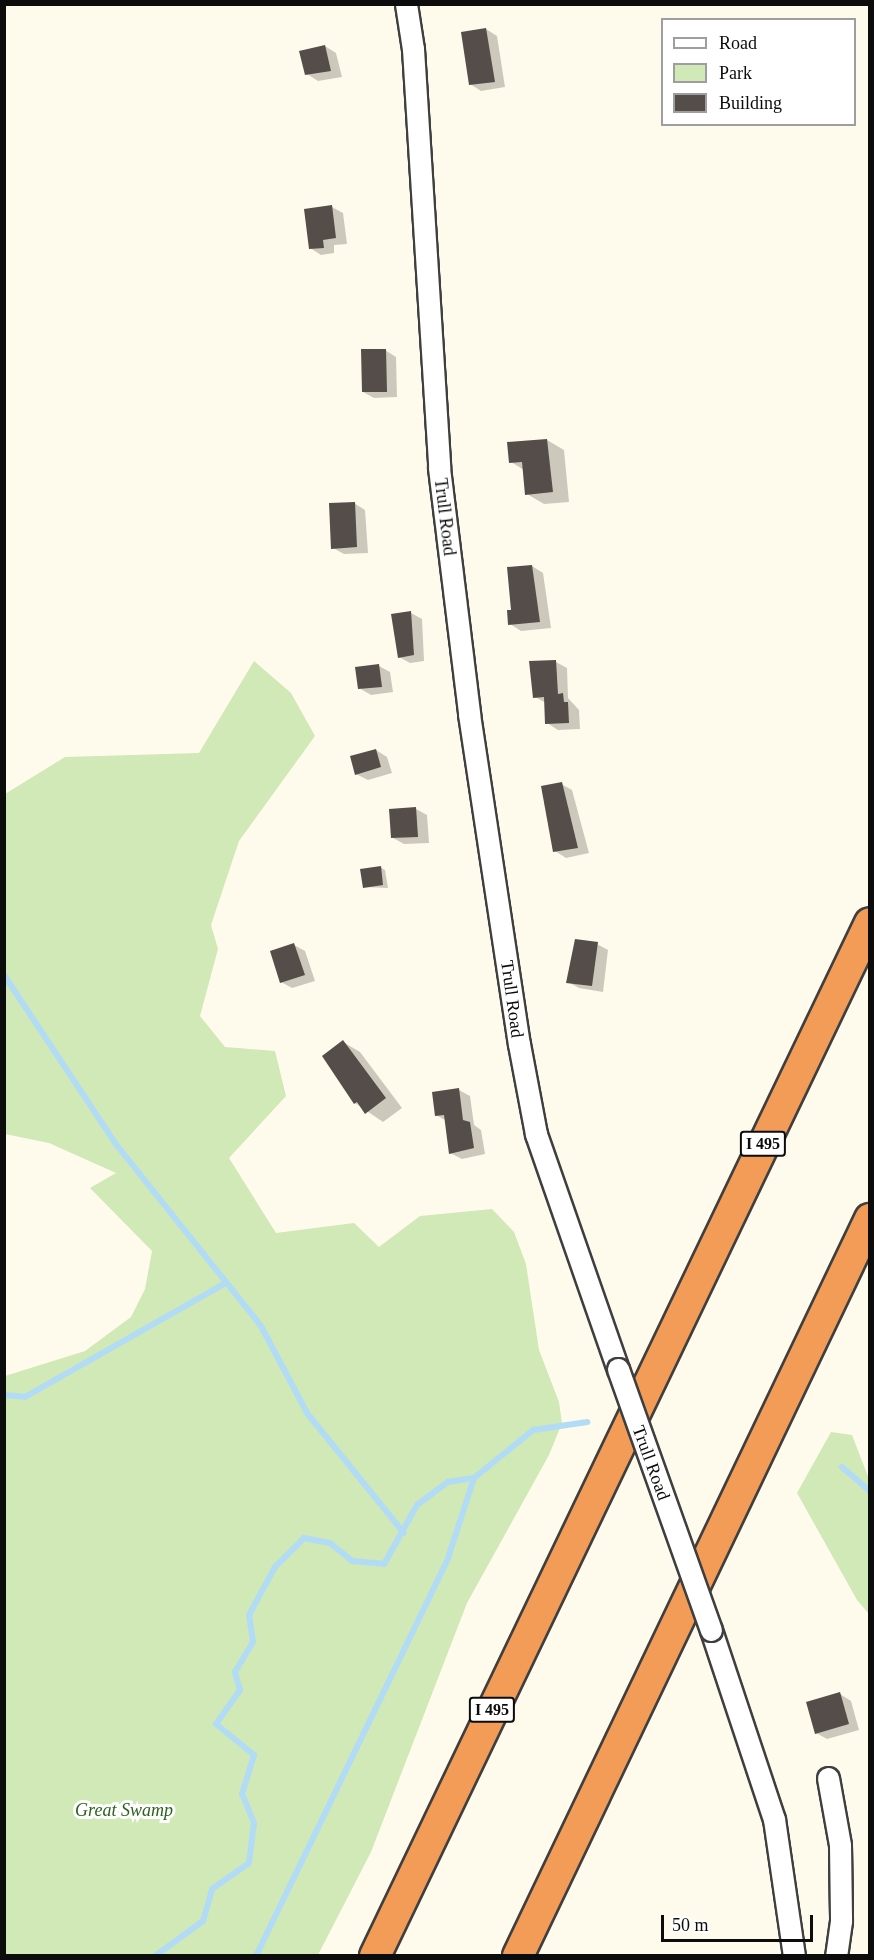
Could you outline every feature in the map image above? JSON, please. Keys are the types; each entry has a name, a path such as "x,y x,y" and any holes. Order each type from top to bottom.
{"highway":[{"name":"I 495","path":"375,1956 870,923"},
{"path":"518,1956 870,1219"}],"street":[{"name":"Trull Road","path":"406,4 413,49 439,468 469,714 519,1044 536,1134 711,1630 774,1819 794,1956"},
{"path":"828,1778 840,1845 841,1921 836,1956"}],"green space":[{"name":"Great Swamp","path":"254,661 291,693 315,736 239,841 211,925 218,949 200,1016 225,1047 275,1051 286,1096 229,1158 276,1233 354,1223 379,1247 420,1216 492,1209 514,1232 526,1264 539,1350 559,1402 562,1423 549,1455 467,1603 371,1852 318,1955 5,1955 5,1376 85,1351 131,1317 145,1289 152,1251 90,1188 116,1173 49,1143 5,1134 5,794 65,757 199,753"},
{"path":"831,1432 852,1435 869,1479 869,1614 857,1600 797,1493"}],"building":[{"path":"486,28 495,82 469,85 461,32"},
{"path":"325,45 331,71 305,75 299,51"},
{"path":"332,205 336,238 323,240 324,248 309,249 304,209"},
{"path":"361,349 386,349 387,392 362,392"},
{"path":"547,439 553,492 525,495 522,462 509,463 507,442"},
{"path":"355,502 357,547 331,549 329,503"},
{"path":"532,565 540,622 508,625 507,610 511,610 507,567"},
{"path":"411,611 414,655 398,658 391,614"},
{"path":"556,660 558,694 563,693 564,702 568,702 569,723 545,724 544,697 533,698 529,661"},
{"path":"379,664 382,687 358,689 355,667"},
{"path":"376,749 381,767 355,775 350,756"},
{"path":"562,782 578,848 553,852 541,786"},
{"path":"416,807 418,837 391,838 389,809"},
{"path":"381,866 383,885 363,888 360,869"},
{"path":"575,939 598,942 592,986 566,983"},
{"path":"294,943 305,975 280,983 270,951"},
{"path":"343,1040 386,1098 365,1114 357,1102 354,1104 322,1056"},
{"path":"459,1088 463,1120 470,1122 474,1148 449,1154 444,1115 435,1116 432,1092"},
{"path":"840,1692 849,1724 815,1734 806,1702"}],"waterway":[{"path":"4,975 115,1143 261,1326 307,1413 404,1533"},
{"path":"4,1395 25,1397 226,1283"},
{"path":"155,1956 203,1921 212,1889 249,1863 254,1823 242,1794 254,1755 216,1724 240,1690 235,1672 253,1642 249,1615 275,1567 304,1538 330,1543 352,1561 384,1564 417,1505 448,1482 474,1478 533,1430 587,1422"},
{"path":"842,1467 870,1491"},
{"path":"256,1956 448,1558 474,1478"}]}
